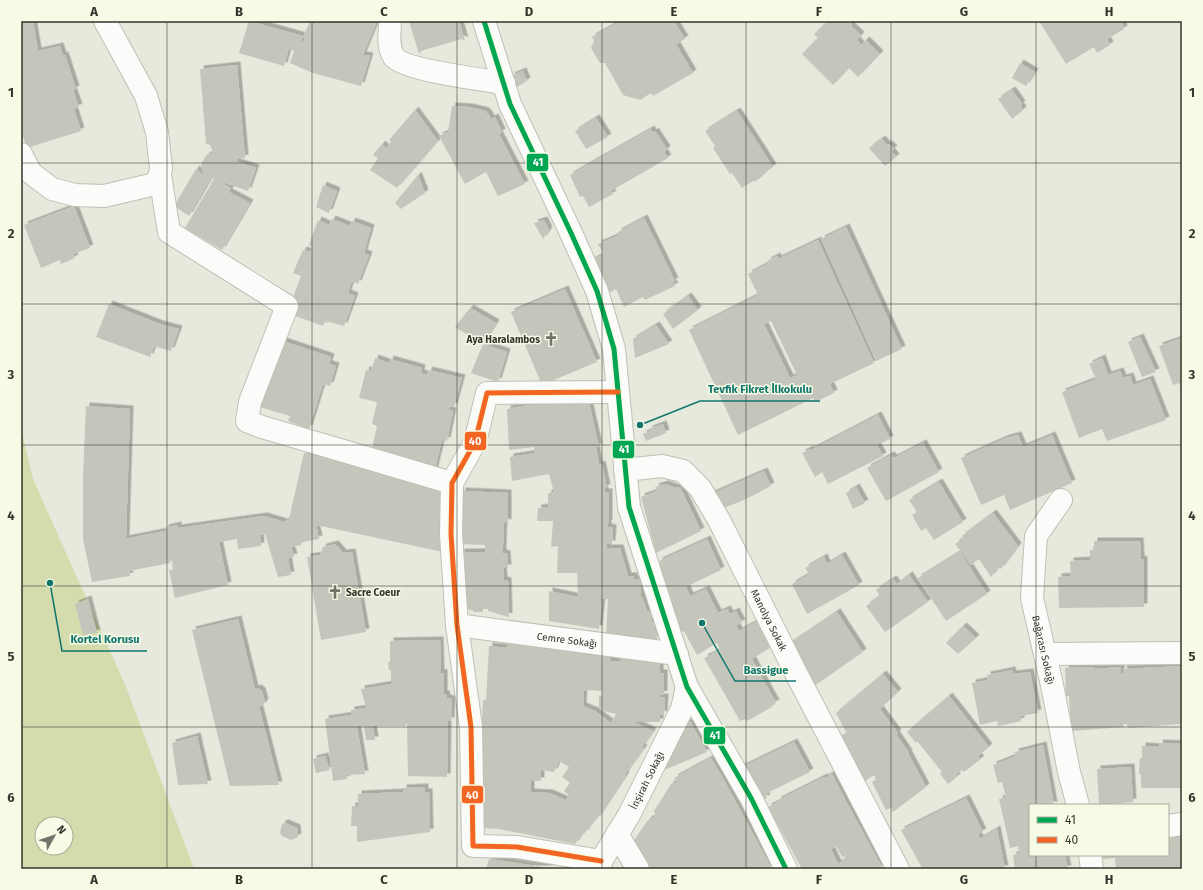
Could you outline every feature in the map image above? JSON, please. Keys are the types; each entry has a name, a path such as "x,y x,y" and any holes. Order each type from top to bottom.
{"street":[{"path":"105,21 146,96 157,132 160,154 160,175 168,232 287,306 250,402 247,421 262,427 452,483"},
{"path":"390,21 390,49 396,59 419,68 504,83"},
{"path":"484,21 510,104 597,291 614,349 629,507 687,687 751,798 786,869"},
{"path":"21,154 31,173 52,189 75,195 104,196 148,186 155,184 160,175"},
{"path":"600,865 517,847 473,846 471,727 456,625 451,534 452,483 475,442 487,393 618,392"},
{"name":"Manolya Sokak","path":"625,470 662,466 683,471 700,488 719,520 898,869"},
{"name":"Bağarası Sokağı","path":"1061,500 1036,536 1032,598 1069,772 1078,804"},
{"name":"Cemre Sokağı","path":"456,625 677,654"},
{"path":"1045,654 1182,653"},
{"name":"İnşirah Sokağı","path":"600,865 629,815 682,708 687,687"},
{"path":"1169,826 1182,824"},
{"path":"617,834 638,869"},
{"path":"1090,856 1092,869"}],"green space":[{"path":"21,428 33,479 126,687 194,869 21,869"}],"building":[{"path":"21,21 33,21 38,51 60,46 63,56 65,55 76,89 73,90 79,107 74,109 81,131 27,148 21,131"},
{"path":"249,21 303,36 301,42 303,43 305,38 303,38 310,21 377,21 363,55 370,56 361,86 313,73 290,63 294,51 289,48 284,66 239,53"},
{"path":"409,21 459,21 465,41 462,39 421,51 419,54"},
{"path":"621,21 674,21 685,39 676,44 693,73 653,96 651,93 640,100 623,95 605,63 600,63 591,48 594,41 592,37"},
{"path":"828,21 849,21 852,24 851,26 861,35 857,40 861,45 866,40 880,54 858,77 849,68 833,85 802,54 818,38 814,34"},
{"path":"1039,21 1125,21 1122,23 1124,29 1107,39 1110,45 1097,53 1094,47 1066,64"},
{"path":"1020,63 1035,72 1026,86 1012,78"},
{"path":"237,65 245,158 235,159 238,160 237,162 256,168 248,191 211,178 189,216 174,206 196,169 204,176 201,166 203,160 206,156 213,152 210,145 206,144 200,69"},
{"path":"523,71 527,81 517,87 511,76"},
{"path":"1012,90 1022,104 1020,105 1023,110 1012,119 998,99"},
{"path":"452,106 469,107 486,111 491,119 495,117 502,132 499,134 525,184 498,196 486,172 465,184 439,136 448,132"},
{"path":"415,110 438,141 397,188 370,170 378,158 373,155 382,144 386,148 391,142 389,140"},
{"path":"737,111 773,167 762,175 763,176 742,188 732,173 730,174 713,148 715,146 705,131"},
{"path":"596,118 608,137 586,149 575,131"},
{"path":"651,129 653,133 655,131 667,149 664,152 668,158 611,191 613,194 589,207 583,196 580,197 570,175"},
{"path":"882,139 887,145 889,144 894,149 891,151 896,157 885,166 869,148"},
{"path":"418,175 425,193 401,209 395,203"},
{"path":"214,179 231,188 229,192 250,203 222,250 185,228"},
{"path":"323,185 337,191 329,213 316,207"},
{"path":"74,206 90,248 73,254 75,258 61,264 60,260 41,268 24,225"},
{"path":"644,218 675,281 672,282 675,286 645,300 643,297 624,307 616,289 608,293 591,261 604,254 598,244 619,235 618,232"},
{"path":"332,219 350,226 352,221 371,228 364,253 369,255 358,284 352,281 348,293 355,296 344,326 325,321 323,326 287,313 301,276 293,273 303,250 310,252 312,246 309,245 318,220 329,225"},
{"path":"544,220 549,230 543,239 534,223"},
{"path":"846,227 902,349 876,361 821,239"},
{"path":"818,240 874,363 830,384 834,393 815,402 813,398 738,435 689,330 758,295 748,274 769,263 767,261 777,256 778,259","holes":["771,321 797,375 790,378 764,324"]},
{"path":"565,289 597,362 542,385 511,312"},
{"path":"688,296 698,310 673,329 663,314"},
{"path":"109,304 160,324 179,329 171,351 154,346 150,357 96,337"},
{"path":"470,308 496,323 483,344 455,327"},
{"path":"656,325 669,344 635,358 633,339"},
{"path":"1140,337 1156,372 1142,377 1128,342"},
{"path":"1182,338 1182,390 1179,383 1173,385 1159,346"},
{"path":"277,339 331,357 329,364 336,366 330,386 323,384 309,429 288,421 290,416 256,406"},
{"path":"483,344 507,352 498,382 471,373"},
{"path":"375,358 389,363 390,359 422,368 421,373 427,375 429,370 462,378 454,407 450,406 449,410 453,411 447,441 442,440 434,473 370,457 377,426 372,424 377,402 359,398 366,370 371,371"},
{"path":"1102,358 1108,375 1120,371 1123,378 1130,376 1133,385 1150,379 1166,420 1107,441 1102,429 1079,438 1062,392 1096,379 1089,364"},
{"path":"587,394 599,447 596,447 599,465 602,464 607,488 604,488 605,492 609,492 608,527 613,528 612,544 607,544 607,548 620,548 628,576 634,576 634,579 641,579 641,597 647,611 651,611 652,622 656,623 655,628 658,628 657,640 606,637 608,599 602,599 599,629 549,621 549,591 578,597 577,573 557,573 558,546 551,547 553,521 537,521 538,508 548,507 548,493 554,492 549,474 512,481 510,457 535,453 534,447 509,450 507,409"},
{"path":"86,406 130,409 126,538 124,539 165,531 165,528 178,525 178,528 264,516 284,522 289,519 304,453 440,484 443,552 316,525 319,539 302,542 301,545 291,547 294,557 288,558 291,575 278,577 265,534 260,535 261,546 238,549 237,539 219,542 228,585 175,598 169,570 173,570 172,561 170,561 170,563 129,571 130,576 92,582 83,539 83,476"},
{"path":"878,415 890,439 877,445 883,456 828,484 822,472 815,477 802,453 810,449 811,450"},
{"path":"663,424 666,433 646,441 643,434 650,431 649,429"},
{"path":"1018,435 1023,447 1052,435 1072,483 1010,510 1004,495 981,505 961,458 1006,438"},
{"path":"923,443 939,472 886,501 867,468 891,455 894,458"},
{"path":"764,471 771,486 746,499 717,511 709,495"},
{"path":"939,482 963,522 934,540 926,528 921,531 912,515 917,512 909,500"},
{"path":"665,484 676,488 680,487 701,531 656,553 641,497 657,491 655,487"},
{"path":"856,487 865,503 853,509 846,493"},
{"path":"462,491 508,493 508,523 504,522 503,553 507,554 508,568 503,568 504,580 508,581 509,617 488,611 488,609 483,609 483,612 473,612 473,610 470,610 460,604 461,552 485,552 485,545 458,544"},
{"path":"993,513 1018,546 1001,569 999,567 991,577 979,559 971,565 955,544 964,538 962,536"},
{"path":"707,539 721,570 686,587 690,596 706,589 718,613 727,609 730,614 736,611 742,623 736,625 739,631 760,620 773,646 752,659 776,703 771,705 772,707 747,721 746,719 740,721 704,658 720,650 717,643 697,655 684,631 676,636 667,606 674,604 668,595 659,561"},
{"path":"1094,541 1140,541 1141,559 1144,560 1144,607 1059,608 1058,577 1071,576 1070,561 1090,560 1090,550 1094,550"},
{"path":"335,544 343,553 352,552 366,632 321,640 307,557 320,555 323,547"},
{"path":"960,552 987,594 946,621 918,578"},
{"path":"842,555 859,585 807,614 792,584 809,574 805,568 824,557 827,564"},
{"path":"909,575 928,602 885,632 866,606 880,596 876,590 893,579 897,584"},
{"path":"88,599 97,633 83,635 75,604"},
{"path":"837,612 863,652 807,691 788,645"},
{"path":"238,619 255,689 258,688 262,691 265,702 262,706 259,706 279,785 230,786 192,630"},
{"path":"963,626 976,638 958,654 946,643"},
{"path":"508,637 589,653 589,655 611,657 611,661 620,662 620,656 643,657 643,661 660,662 660,673 664,673 664,694 660,695 660,697 665,697 664,715 660,714 660,722 633,722 653,731 642,747 644,748 625,774 626,775 597,819 595,819 584,834 583,832 575,844 499,829 481,828 479,791 483,700 486,700 489,646 507,648","holes":["584,690 602,691 602,696 599,695 599,708 603,709 603,711 616,714 611,723 595,711 583,706","559,761 569,767 562,777 570,783 564,791 569,795 566,800 549,793 531,792 531,781 541,781 541,770 554,772"]},
{"path":"440,640 441,673 444,673 444,694 446,694 447,698 452,699 451,721 448,721 447,777 408,776 406,721 406,726 373,726 375,740 366,740 364,726 357,726 365,774 347,775 347,779 333,781 325,719 351,715 351,710 366,708 361,689 391,684 391,670 389,670 388,662 390,662 390,641"},
{"path":"1182,666 1182,724 1128,728 1127,724 1123,724 1124,727 1071,731 1069,696 1066,696 1065,668 1095,667 1095,669 1121,667 1121,673 1124,673 1123,669"},
{"path":"1012,670 1013,674 1030,672 1038,713 1021,716 1021,721 998,726 997,721 980,725 972,683 988,680 987,675"},
{"path":"883,674 898,692 880,709 898,733 896,734 909,753 926,787 893,812 891,808 886,810 872,782 876,780 874,775 865,781 852,759 836,741 847,734 836,713"},
{"path":"949,696 989,747 978,756 981,759 964,772 962,770 956,774 957,777 948,784 940,774 942,772 917,741 916,743 907,732"},
{"path":"690,721 707,752 662,771 676,730"},
{"path":"197,736 208,784 178,785 172,743"},
{"path":"794,742 810,772 767,793 766,799 751,794 742,767"},
{"path":"1159,743 1182,744 1182,788 1141,788 1141,774 1139,774 1140,758 1142,758 1142,746 1160,747"},
{"path":"1043,745 1054,804 1029,804 1029,856 1065,856 1068,869 1015,869 1013,855 1019,854 1018,846 1010,848 999,799 1006,797 1002,782 998,783 993,765 1016,756 1015,752"},
{"path":"325,756 330,770 316,773 313,759"},
{"path":"711,758 772,869 651,869 634,840 648,820 656,816 654,811 671,784 677,782 674,778"},
{"path":"1131,767 1133,802 1099,804 1097,769"},
{"path":"832,774 883,869 802,869 768,807 778,802 778,800 824,777 825,778","holes":["836,846 842,857 844,856 846,859 838,864 831,849"]},
{"path":"425,787 425,792 429,792 430,832 357,842 357,826 351,826 352,806 358,806 358,794 403,792 403,788"},
{"path":"966,798 983,832 978,834 980,839 997,829 1005,869 922,868 901,830"},
{"path":"285,823 297,828 298,837 291,840 282,836 280,832 282,824"},
{"path":"1182,831 1182,869 1116,869 1115,858 1103,859 1103,856 1169,856 1169,832"},
{"path":"489,859 550,868 486,869"}],"transit line":[{"name":"41","path":"484,21 510,104 597,291 614,349 629,507 687,687 751,798 786,869"},
{"name":"40","path":"601,861 517,847 473,846 471,727 457,625 451,534 452,483 475,442 487,393 618,392"}],"place":[{"name":"Aya Haralambos","path":"551,339"},
{"name":"Tevfik Fikret İlkokulu","path":"640,425"},
{"name":"Kortel Korusu","path":"50,583"},
{"name":"Sacre Coeur","path":"335,592"},
{"name":"Bassigue","path":"702,623"}]}
